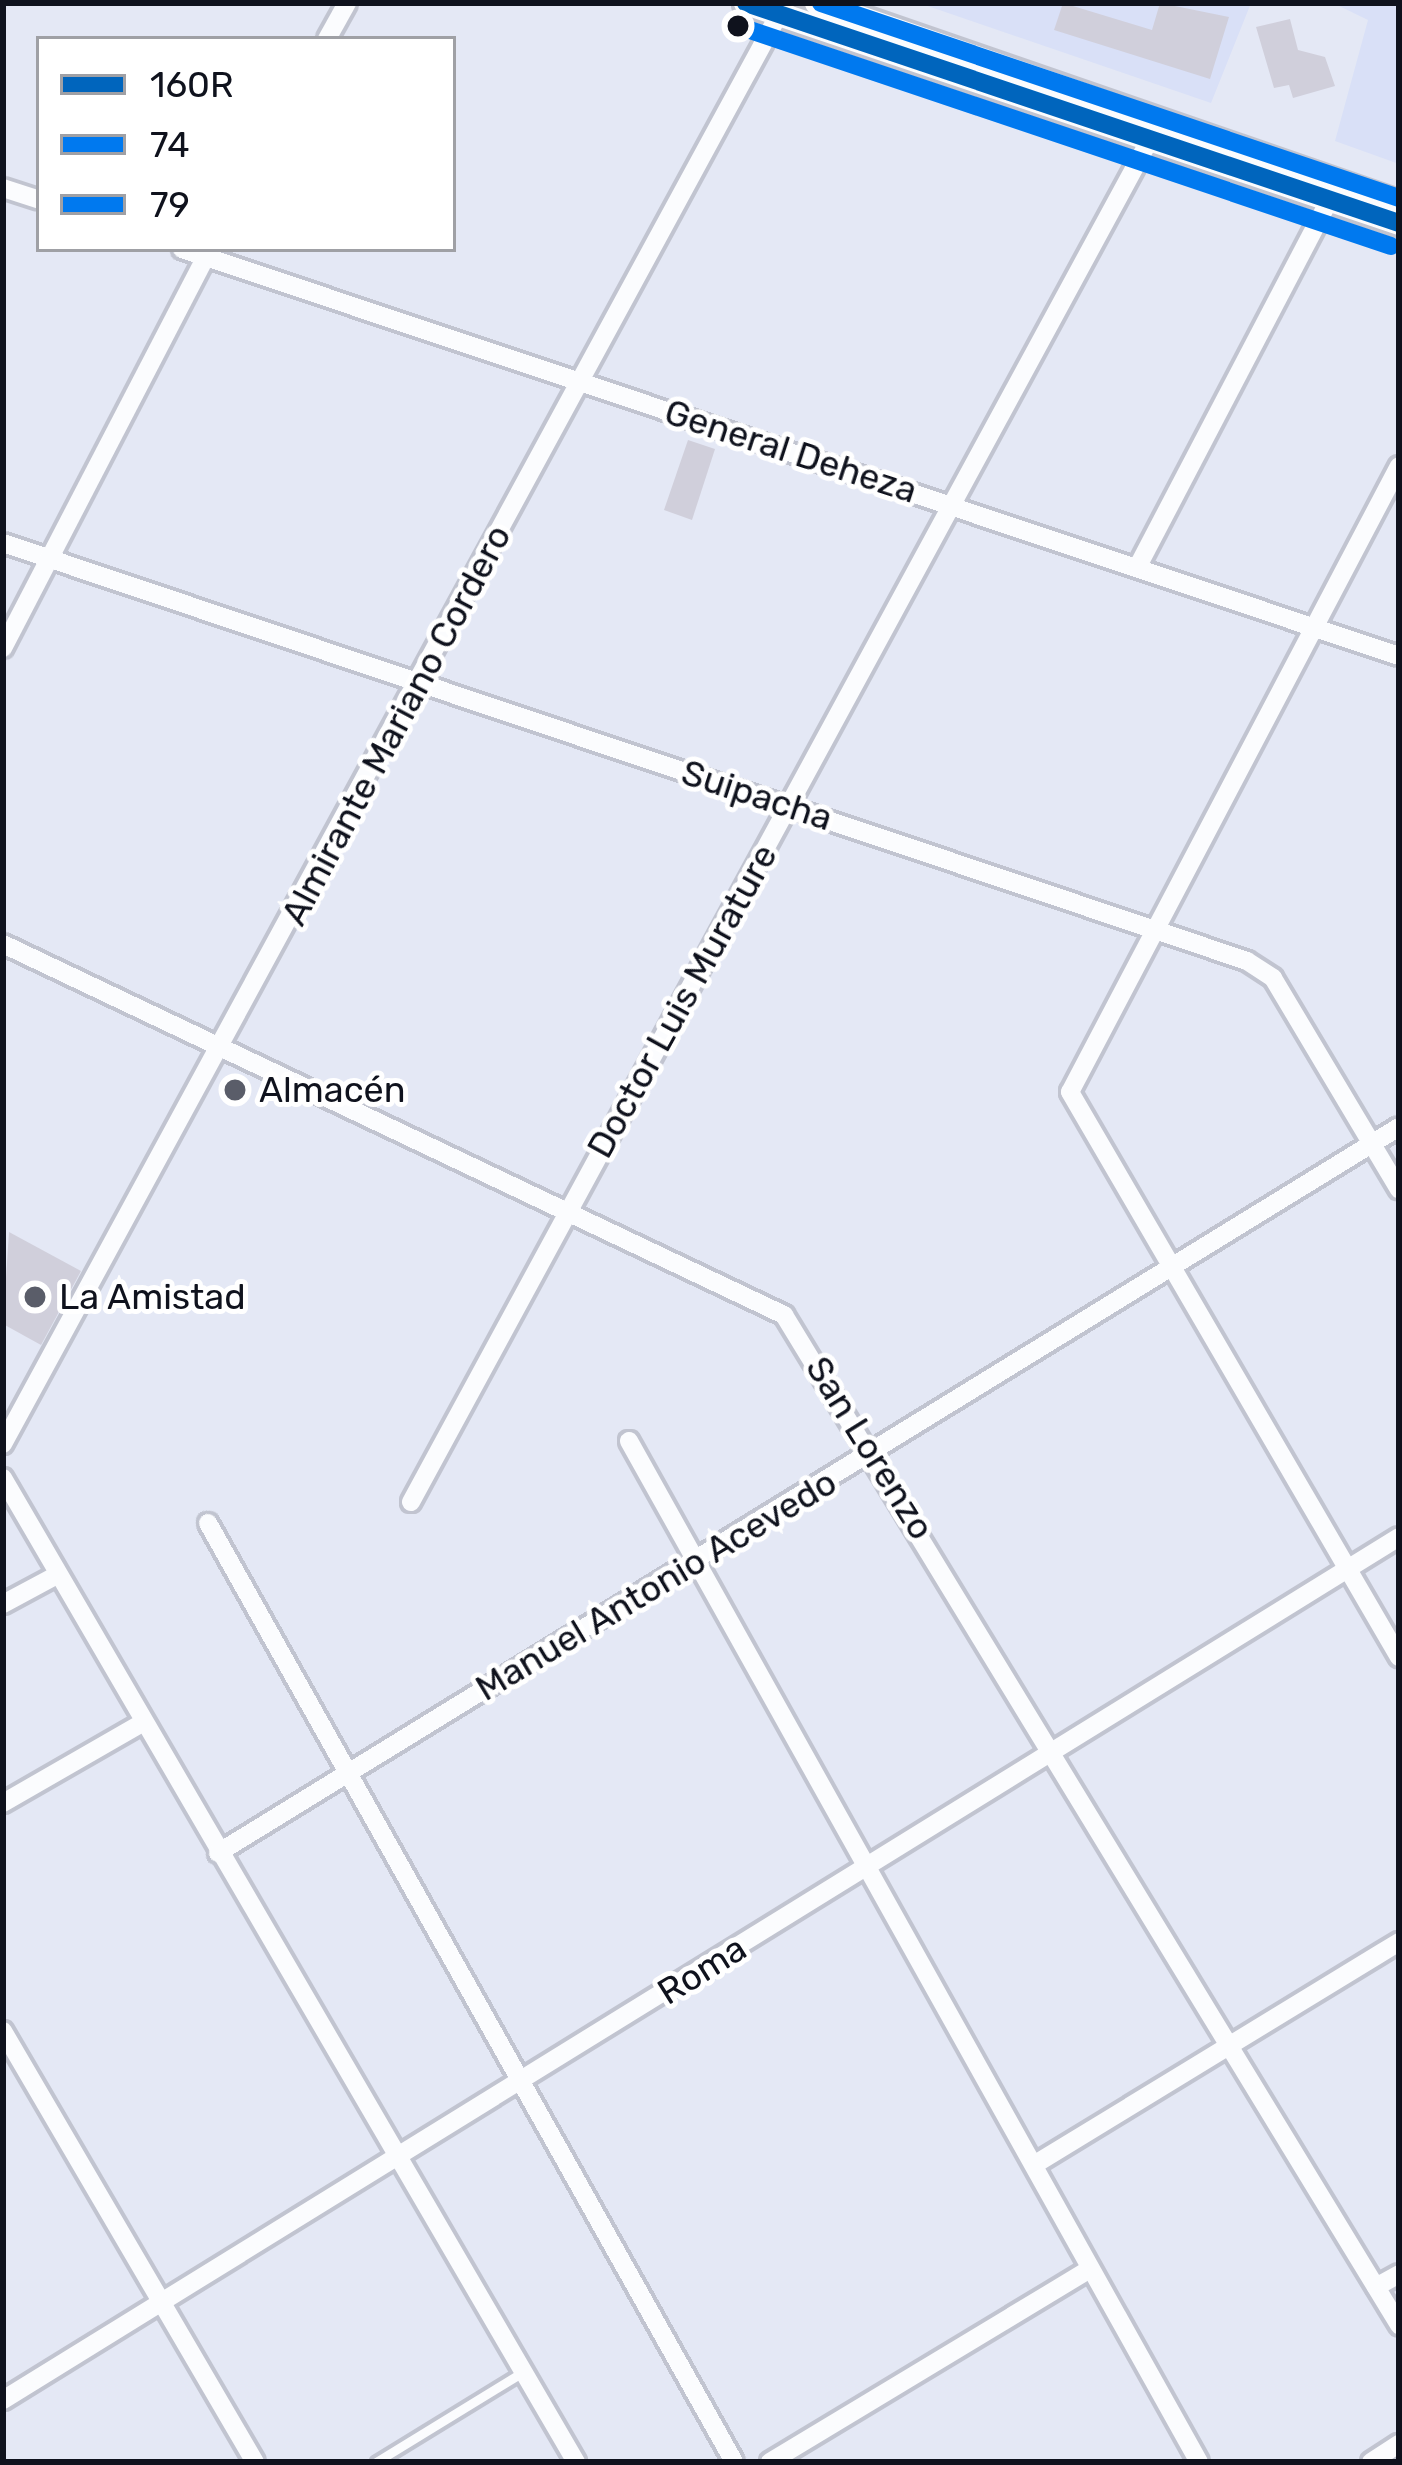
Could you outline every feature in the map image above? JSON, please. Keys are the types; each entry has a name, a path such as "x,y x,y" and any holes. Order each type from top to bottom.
{"main road":[{"path":"746,3 783,9 1399,204"},
{"path":"817,3 1399,223"}],"street":[{"path":"329,36 347,3"},
{"name":"Almirante Mariano Cordero","path":"3,1444 783,9"},
{"name":"Doctor Luis Murature","path":"411,1502 948,503 1155,129"},
{"path":"3,188 36,199"},
{"path":"1138,566 1329,200"},
{"path":"3,648 208,253"},
{"name":"General Deheza","path":"208,253 1399,656"},
{"path":"1399,466 1070,1092 1164,1270 1399,1657"},
{"name":"Suipacha","path":"3,543 1152,929 1274,978 1399,1190"},
{"name":"San Lorenzo","path":"3,944 784,1315 1055,1750 1399,2325"},
{"name":"Manuel Antonio Acevedo","path":"218,1852 1399,1127"},
{"path":"629,1441 1037,2163 1090,2269 1199,2462"},
{"path":"3,1478 576,2462"},
{"path":"208,1523 734,2462"},
{"name":"Roma","path":"3,2401 1399,1537"},
{"path":"3,1604 58,1575"},
{"path":"3,1803 142,1723"},
{"path":"1037,2163 1399,1942"},
{"path":"3,2031 255,2462"},
{"path":"770,2462 1090,2269"},
{"path":"1376,2287 1399,2274"},
{"path":"1371,2462 1399,2444"}],"lane":[{"path":"376,2462 523,2372"}],"shaded area":[{"path":"919,3 1251,3 1211,103"},
{"path":"1333,3 1399,3 1399,164 1335,141 1368,20"}],"building":[{"path":"1063,3 1152,30 1160,3 1229,17 1210,79 1054,30"},
{"path":"1290,19 1298,50 1325,57 1335,86 1293,98 1289,85 1274,88 1256,27"},
{"path":"688,440 715,449 692,520 664,510"},
{"name":"La Amistad","path":"9,1232 81,1271 41,1345 3,1324"}],"transit line":[{"name":"160R","path":"746,3 1399,223"},
{"name":"79","path":"821,3 1399,198"},
{"name":"74","path":"738,26 1391,246"}],"place":[{"name":"Almacén","path":"235,1090"},
{"name":"La Amistad","path":"35,1297"}]}
